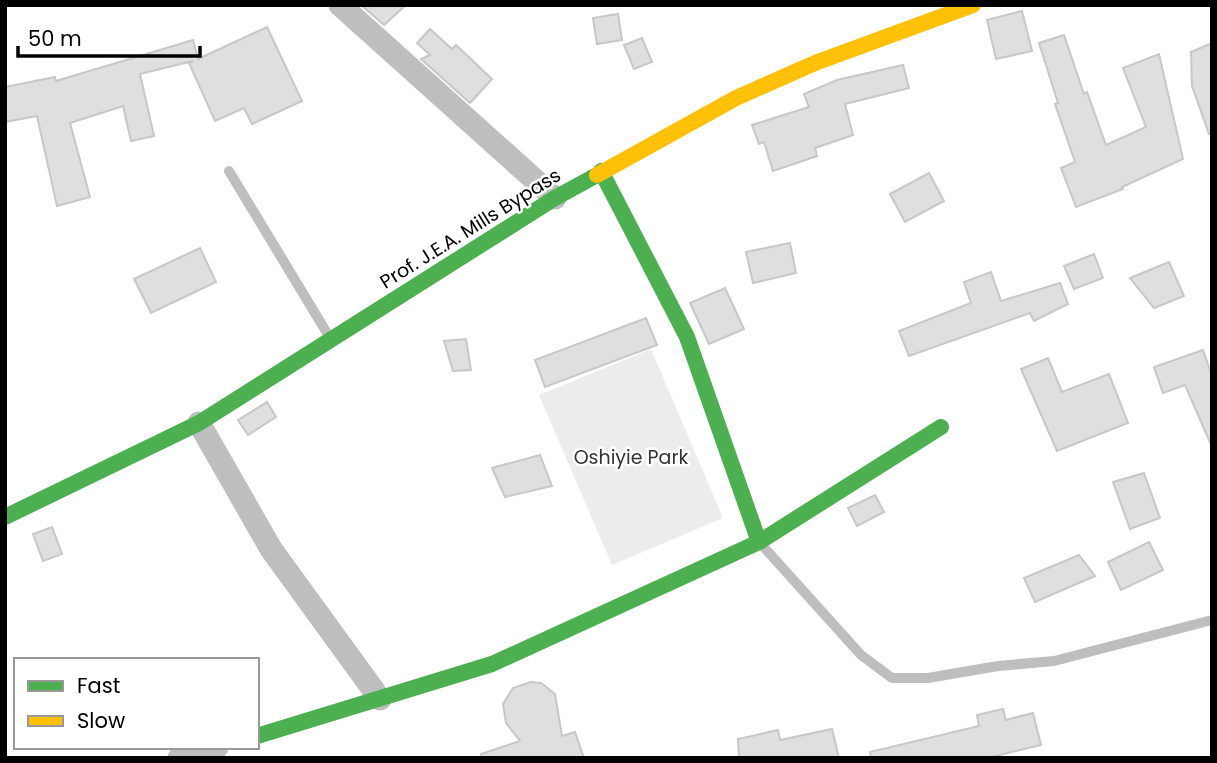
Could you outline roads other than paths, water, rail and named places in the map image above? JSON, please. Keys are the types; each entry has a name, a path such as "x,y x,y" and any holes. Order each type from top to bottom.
{"street":[{"path":"340,5 555,198"},
{"name":"Prof. J.E.A. Mills Bypass","path":"5,517 199,423 601,170 736,98 815,63 973,5"},
{"path":"601,170 687,337 759,542"},
{"path":"199,423 271,549 380,699"},
{"path":"259,735 492,664 759,542 942,427"},
{"path":"179,758 210,749"}],"lane":[{"path":"229,170 332,341"},
{"path":"759,542 861,655 891,678 928,678 998,666 1054,661 1212,620"}],"park label":[{"name":"Oshiyie Park","path":"631,457"}]}
